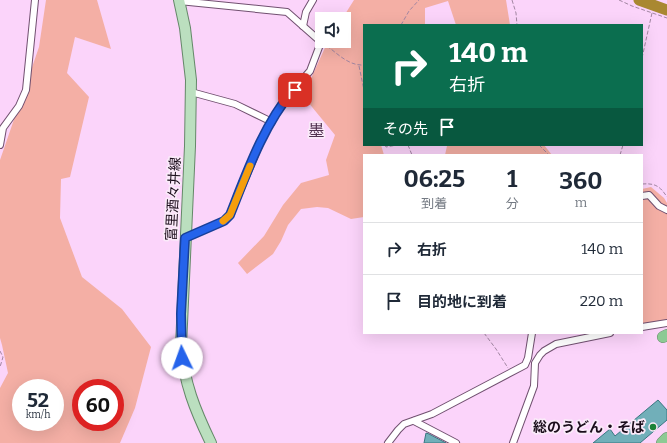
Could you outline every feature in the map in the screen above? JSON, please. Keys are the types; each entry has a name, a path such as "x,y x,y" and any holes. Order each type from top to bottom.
{"highway":[{"path":"662,443 667,438"}],"main road":[{"name":"富里酒々井線","path":"179,0 188,53 191,92 190,146 181,314 182,358 189,394 211,443"}],"street":[{"path":"0,145 3,128 19,106 26,90 35,0"},
{"path":"179,0 287,12 315,37"},
{"path":"303,26 306,12 313,0"},
{"path":"185,238 224,221 230,215 252,162 272,122 285,99 310,71 319,48"},
{"path":"191,92 235,104 272,122"},
{"path":"643,196 648,195 659,206 667,210"},
{"path":"643,327 667,323"},
{"path":"388,443 404,424 432,414 525,365 528,358 532,334"},
{"path":"513,443 534,386 534,371 538,358 550,347 605,334"},
{"path":"525,365 534,371"},
{"path":"414,420 456,443"}],"path":[{"path":"402,24 409,11 419,0"},
{"path":"512,0 516,13 517,24"},
{"path":"619,0 667,18"},
{"path":"643,54 652,13"},
{"path":"329,48 347,61 363,65"},
{"path":"359,65 363,85"},
{"path":"540,146 548,154"},
{"path":"643,184 658,185 667,197"},
{"path":"485,334 511,373"},
{"path":"0,351 4,358 0,367"}],"shaded area":[{"path":"46,0 97,0 111,49 75,37 67,73 89,97 70,177 61,179 60,218 82,277 122,309 151,347 135,408 120,443 0,443 0,388 8,373 0,338 0,160 39,47"},
{"path":"354,0 506,0 510,24 456,24 448,1 425,8 425,24 363,24 363,146 381,146 384,154 363,154 363,217 351,219 328,208 317,207 301,209 288,225 273,254 247,274 238,263 264,236 283,205 301,183 329,175 326,160 335,135 303,96 325,48 351,48 351,12 346,12"},
{"path":"447,146 545,146 551,154 445,154"},
{"path":"651,187 664,198 667,203 667,321 643,324 643,189"}],"building":[{"path":"658,400 667,410 667,420 640,443 593,443 610,429 615,436"},
{"path":"426,433 429,434 446,443 424,443"}],"waterway":[{"path":"639,0 667,10"}],"slow traffic":[{"path":"223,221 230,215 250,166"}],"place":[{"name":"総のうどん・そば","path":"653,427"}],"district":[{"name":"墨","path":"316,130"}],"route":[{"path":"182,358 181,314 185,238 224,221 230,215 264,136 285,99 293,90 295,90"}]}
